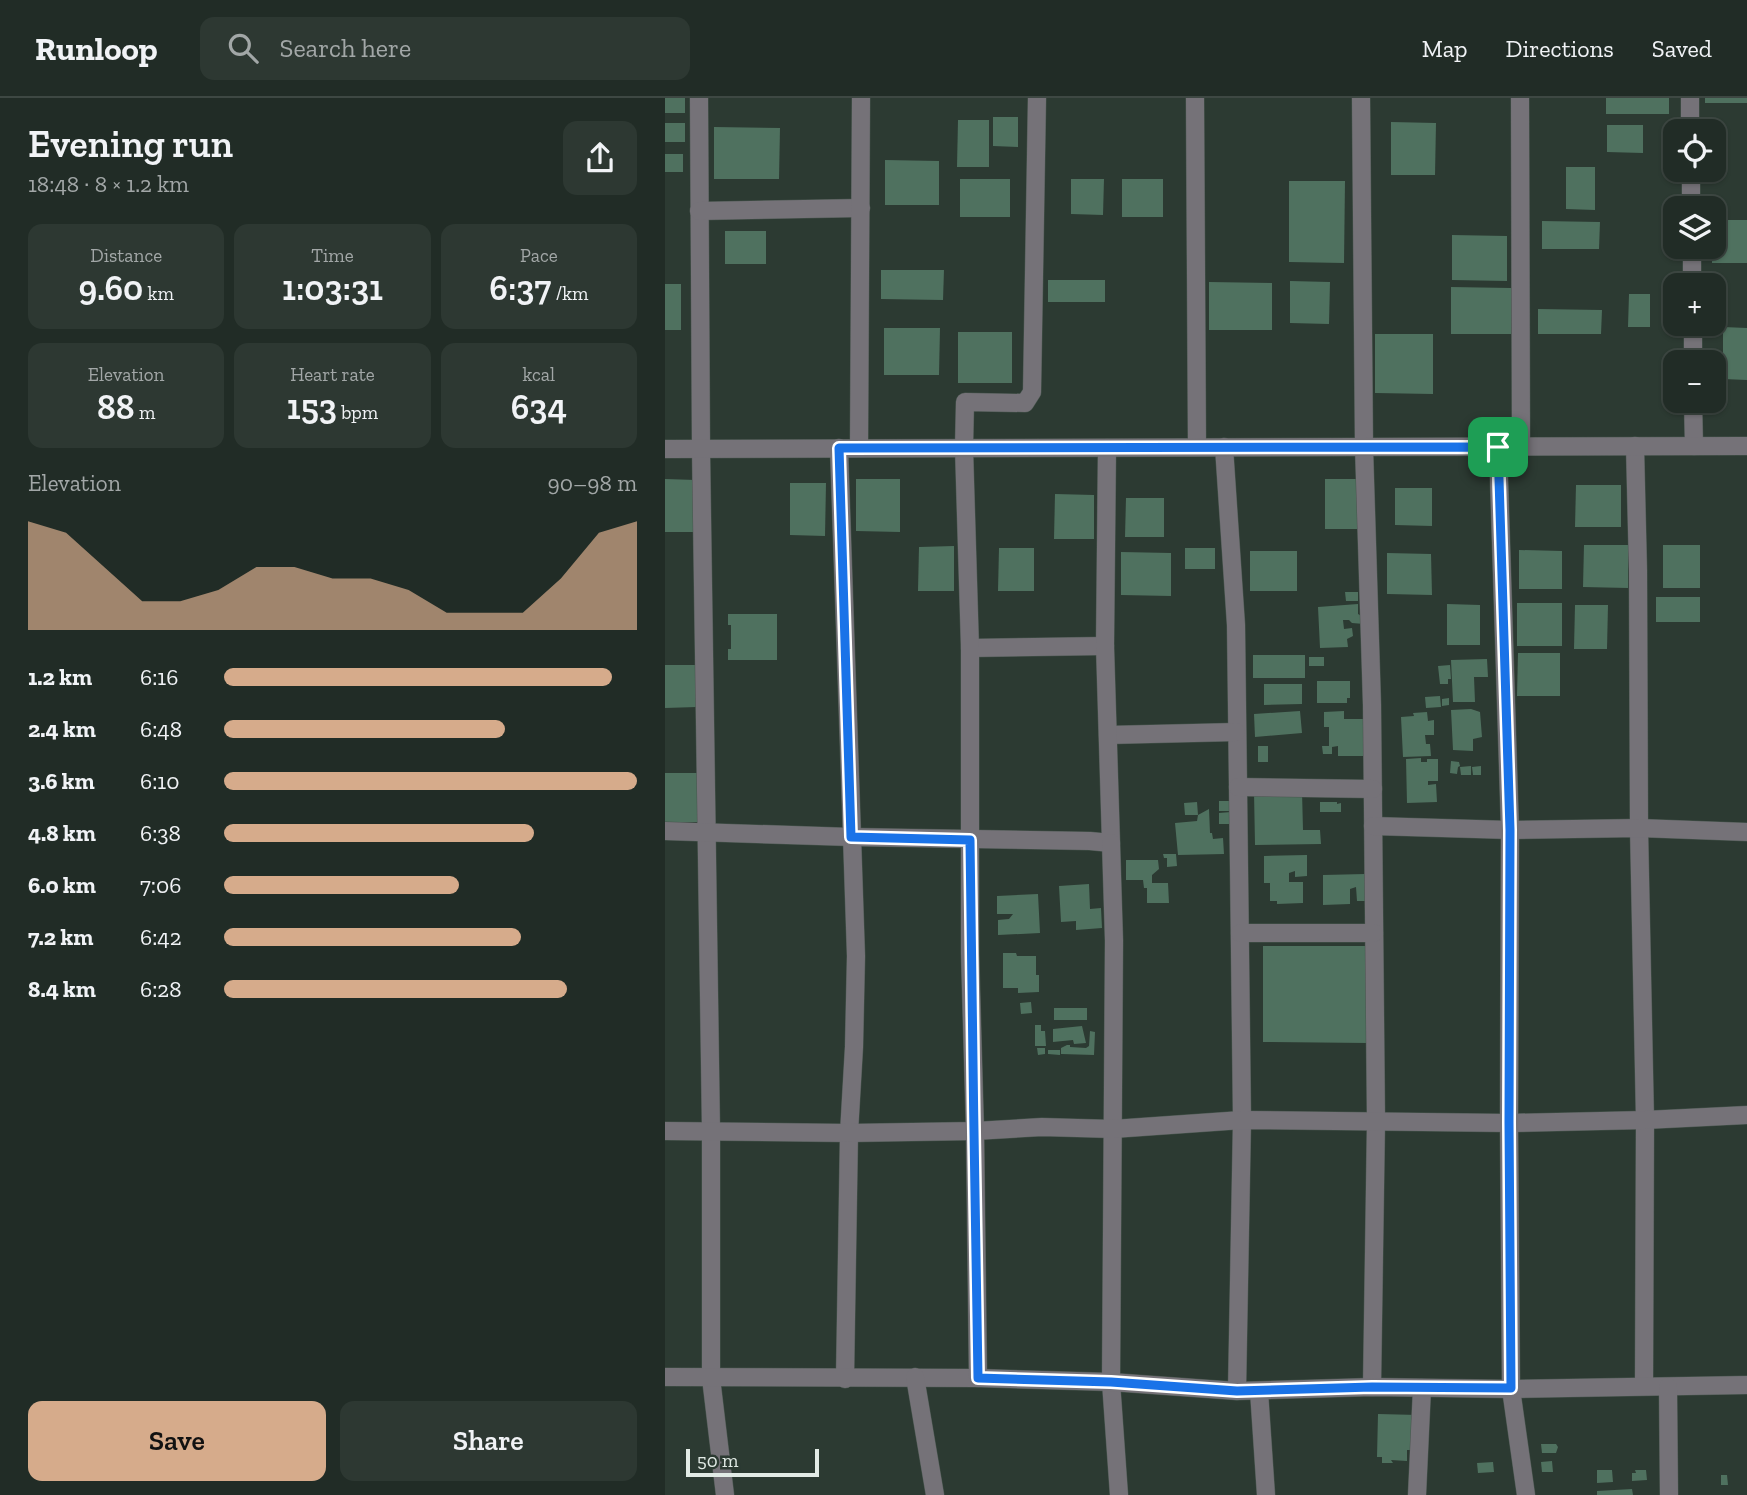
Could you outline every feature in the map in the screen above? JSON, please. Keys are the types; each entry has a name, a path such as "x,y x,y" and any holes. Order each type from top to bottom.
{"street":[{"path":"699,98 711,1131 711,1378 725,1495"},
{"path":"859,448 861,98"},
{"path":"978,1378 970,953 970,648 965,402 1025,403 1032,392 1037,98"},
{"path":"1195,98 1197,447"},
{"path":"1361,98 1364,447 1373,789 1376,1121 1372,1387"},
{"path":"1520,98 1521,446"},
{"path":"1690,98 1691,119"},
{"path":"699,211 860,208"},
{"path":"1693,413 1694,446"},
{"path":"1635,446 1639,828 1646,1120 1644,1386"},
{"path":"665,449 1747,446"},
{"path":"1224,447 1236,625 1242,1120 1237,1391"},
{"path":"1498,447 1510,830 1511,1388 1526,1495"},
{"path":"839,448 856,956 849,1133 845,1379"},
{"path":"1107,448 1105,646 1114,941 1111,1382 1119,1495"},
{"path":"970,648 1105,646"},
{"path":"1108,735 1236,732"},
{"path":"1238,787 1373,789"},
{"path":"1373,827 1510,830 1639,828 1747,832"},
{"path":"665,831 1111,843"},
{"path":"1240,933 1374,933"},
{"path":"665,1131 849,1133 1042,1127 1113,1129 1242,1120 1509,1122 1747,1115"},
{"path":"665,1377 978,1378 1111,1382 1237,1391 1372,1387 1747,1385"},
{"path":"915,1377 935,1495"},
{"path":"1668,1387 1669,1495"},
{"path":"1417,1495 1422,1388"},
{"path":"1259,1391 1266,1495"}],"building":[{"path":"665,98 685,98 685,113 665,113"},
{"path":"1606,98 1669,98 1669,114 1606,114"},
{"path":"1705,98 1747,98 1747,103 1705,103"},
{"path":"993,117 1018,117 1018,147 993,146"},
{"path":"958,120 989,120 989,167 957,167"},
{"path":"1391,122 1436,123 1435,175 1391,175"},
{"path":"665,123 685,123 685,142 665,142"},
{"path":"1607,125 1643,125 1643,153 1607,152"},
{"path":"714,127 780,128 779,179 714,179"},
{"path":"665,154 683,154 683,172 665,172"},
{"path":"885,160 939,161 939,205 885,205"},
{"path":"1566,167 1595,167 1595,210 1566,209"},
{"path":"960,179 1010,179 1010,217 960,217"},
{"path":"1071,179 1104,179 1103,215 1071,214"},
{"path":"1122,179 1163,179 1163,217 1122,217"},
{"path":"1289,181 1345,181 1344,263 1289,262"},
{"path":"1726,220 1747,220 1747,263 1712,263 1712,259 1726,259"},
{"path":"1542,221 1600,222 1599,249 1542,249"},
{"path":"725,231 766,231 766,264 725,264"},
{"path":"1452,235 1507,236 1507,281 1452,280"},
{"path":"881,270 944,270 943,300 881,299"},
{"path":"1048,280 1105,280 1105,302 1048,302"},
{"path":"1290,281 1330,282 1329,324 1290,323"},
{"path":"1209,282 1272,283 1272,330 1209,330"},
{"path":"665,284 681,284 681,330 665,330"},
{"path":"1451,287 1511,288 1511,334 1451,334"},
{"path":"1629,294 1650,294 1650,327 1628,327"},
{"path":"1538,309 1602,310 1601,334 1538,334"},
{"path":"1726,327 1747,328 1747,380 1726,379 1726,350 1723,350"},
{"path":"884,328 940,328 939,375 884,375"},
{"path":"958,332 1012,332 1012,383 958,383"},
{"path":"1375,334 1433,334 1433,394 1375,393"},
{"path":"665,479 696,480 696,532 665,532"},
{"path":"856,479 900,479 900,532 856,531"},
{"path":"1325,479 1357,479 1357,529 1325,529"},
{"path":"790,483 826,483 825,536 790,535"},
{"path":"1576,485 1621,485 1621,527 1575,527"},
{"path":"1395,488 1432,488 1432,526 1395,525"},
{"path":"1055,494 1094,495 1094,539 1054,539"},
{"path":"1126,498 1164,498 1164,537 1125,537"},
{"path":"1584,545 1628,545 1628,588 1583,587"},
{"path":"1663,545 1700,545 1700,588 1663,588"},
{"path":"954,546 954,591 918,591 919,547"},
{"path":"999,548 1034,548 1034,591 998,591"},
{"path":"1185,548 1215,548 1215,569 1185,569"},
{"path":"1519,550 1562,551 1562,589 1519,589"},
{"path":"1250,551 1297,551 1297,591 1250,591"},
{"path":"1121,552 1171,553 1171,596 1121,595"},
{"path":"1387,553 1431,554 1432,595 1387,594"},
{"path":"1345,592 1358,592 1358,601 1346,601"},
{"path":"1656,597 1700,597 1700,622 1656,622"},
{"path":"1517,603 1562,603 1562,646 1517,646"},
{"path":"1358,604 1358,614 1365,618 1364,624 1343,620 1344,629 1352,628 1353,636 1347,639 1348,647 1320,648 1318,607"},
{"path":"1447,604 1480,605 1480,645 1447,645"},
{"path":"1575,605 1608,605 1607,649 1574,649"},
{"path":"728,614 777,614 777,660 728,660 731,625 728,625"},
{"path":"1518,653 1560,653 1560,696 1517,696"},
{"path":"1253,655 1305,655 1305,678 1253,678"},
{"path":"1309,657 1324,657 1324,666 1309,666"},
{"path":"1487,659 1488,677 1474,677 1475,702 1453,702 1451,660"},
{"path":"665,665 696,665 697,707 665,708"},
{"path":"1450,665 1451,679 1448,679 1448,684 1440,684 1438,666"},
{"path":"1317,681 1350,681 1350,698 1347,698 1347,703 1317,703"},
{"path":"1264,684 1302,684 1302,704 1264,705"},
{"path":"1440,696 1441,707 1426,708 1425,697"},
{"path":"1449,698 1449,705 1442,706 1442,699"},
{"path":"1471,709 1480,712 1482,737 1473,739 1473,751 1453,750 1451,710"},
{"path":"1300,711 1302,733 1255,737 1254,714"},
{"path":"1344,711 1344,719 1366,719 1367,756 1338,756 1338,746 1332,747 1332,754 1323,754 1322,746 1329,746 1329,727 1324,727 1324,712"},
{"path":"1427,712 1428,721 1434,720 1434,735 1425,735 1426,744 1430,744 1431,756 1403,757 1401,717"},
{"path":"1258,746 1268,746 1268,762 1258,762"},
{"path":"1421,758 1421,762 1438,759 1438,781 1428,781 1428,785 1436,784 1437,802 1407,803 1406,759"},
{"path":"1451,761 1459,762 1457,774 1450,773"},
{"path":"1471,766 1471,775 1461,775 1460,767"},
{"path":"1481,766 1481,775 1473,775 1472,767"},
{"path":"665,773 700,773 701,822 665,822"},
{"path":"1302,791 1303,830 1320,830 1321,844 1255,845 1254,792"},
{"path":"1219,801 1229,801 1229,811 1219,811"},
{"path":"1197,802 1198,815 1185,815 1184,803"},
{"path":"1320,802 1341,803 1341,812 1320,812"},
{"path":"1209,809 1210,833 1213,839 1223,838 1224,854 1178,855 1175,823 1197,821 1198,815"},
{"path":"1231,812 1231,824 1219,824 1219,813"},
{"path":"1163,854 1176,854 1177,866 1167,867 1167,858 1164,858"},
{"path":"1307,855 1307,876 1295,877 1295,871 1289,873 1289,882 1303,882 1303,903 1277,904 1277,901 1270,901 1270,883 1264,883 1264,856"},
{"path":"1126,860 1158,860 1159,869 1152,875 1152,883 1168,883 1169,903 1147,903 1147,888 1144,888 1143,880 1126,880"},
{"path":"1365,874 1365,901 1357,901 1356,887 1350,889 1350,904 1323,905 1323,875"},
{"path":"1089,884 1090,909 1101,908 1102,928 1076,930 1076,921 1061,922 1059,886"},
{"path":"1038,894 1040,933 998,935 998,920 1009,919 1013,914 997,914 997,896"},
{"path":"1263,946 1369,946 1368,1043 1263,1042"},
{"path":"1003,953 1036,956 1039,992 1018,993 1018,988 1003,988"},
{"path":"1031,1002 1032,1013 1021,1014 1020,1003"},
{"path":"1054,1008 1087,1008 1087,1020 1054,1020"},
{"path":"1035,1025 1041,1025 1041,1031 1045,1031 1046,1046 1035,1046"},
{"path":"1082,1026 1086,1043 1074,1044 1073,1040 1053,1042 1053,1029"},
{"path":"1090,1031 1095,1032 1094,1055 1061,1054 1061,1048 1067,1045 1086,1048 1089,1046"},
{"path":"1037,1048 1045,1048 1045,1054 1038,1055"},
{"path":"1048,1050 1060,1050 1060,1055 1048,1054"},
{"path":"1378,1414 1418,1415 1411,1450 1407,1450 1407,1461 1391,1460 1393,1463 1382,1463 1382,1457 1377,1457"},
{"path":"1541,1444 1556,1444 1556,1453 1542,1453"},
{"path":"1552,1461 1553,1472 1542,1472 1541,1462"},
{"path":"1493,1462 1494,1472 1478,1473 1477,1463"},
{"path":"1597,1470 1612,1470 1613,1482 1597,1483"},
{"path":"1635,1470 1646,1470 1647,1480 1632,1481 1632,1473 1636,1473"},
{"path":"1721,1475 1727,1475 1728,1485 1721,1485"},
{"path":"1632,1489 1633,1495 1597,1495 1597,1491"}],"route":[{"path":"1498,447 1510,830 1511,1388 1372,1387 1237,1391 1111,1382 978,1378 970,840 851,837 839,448 1498,447"}]}
